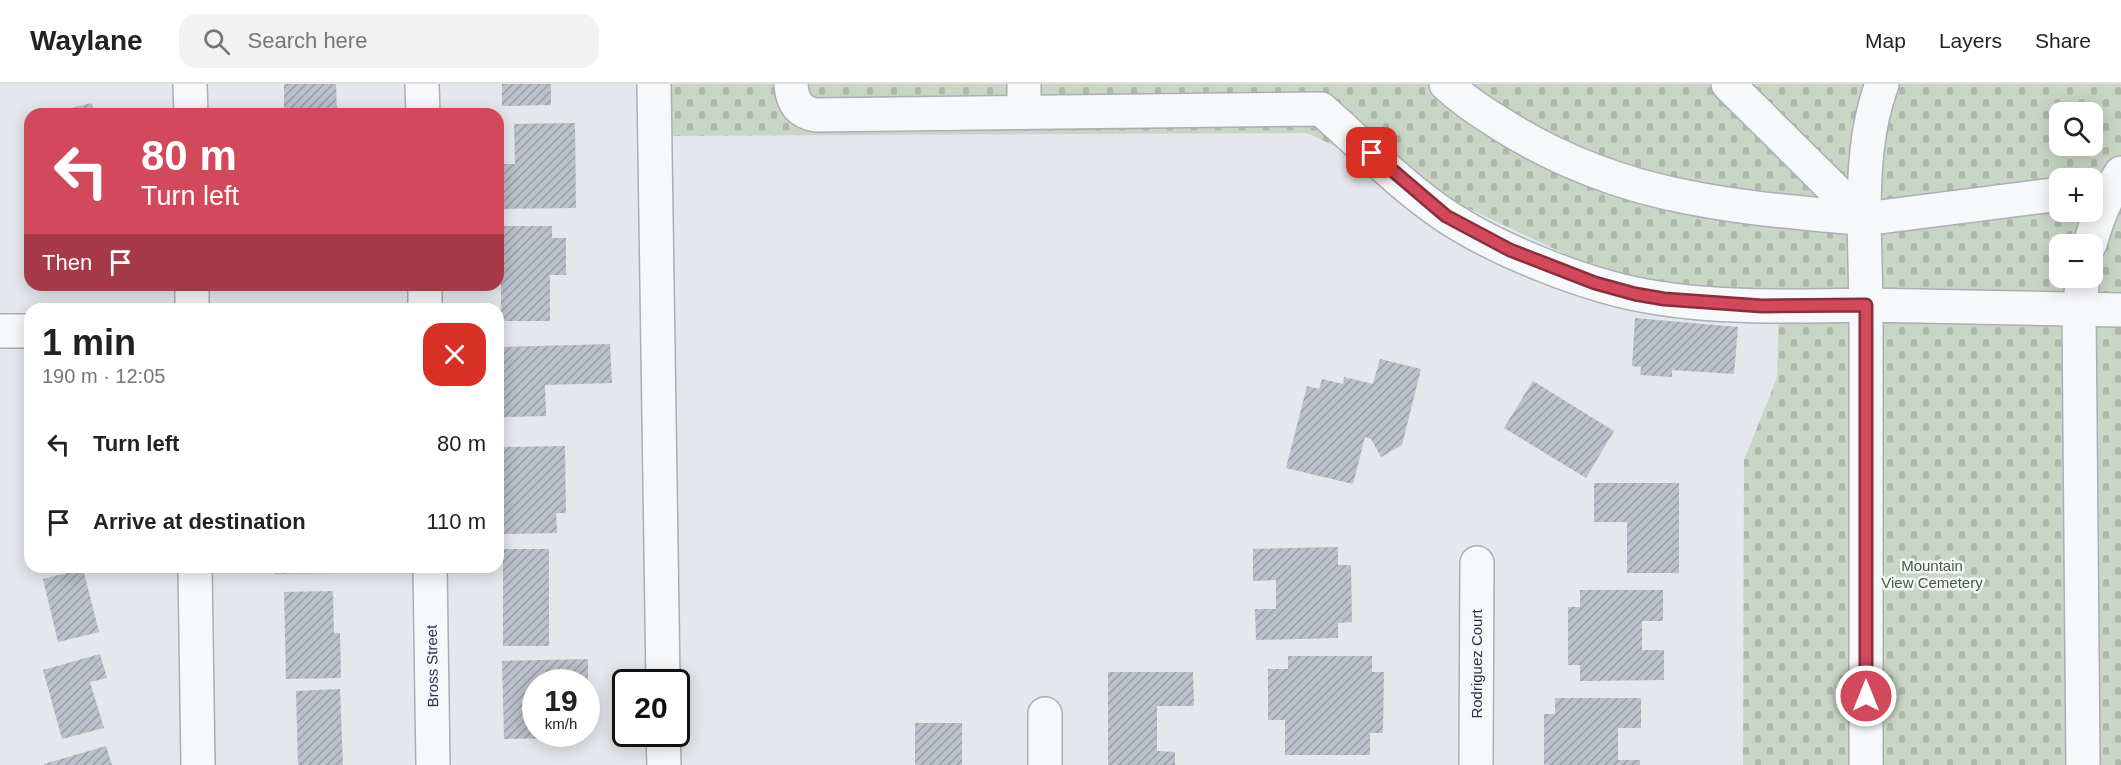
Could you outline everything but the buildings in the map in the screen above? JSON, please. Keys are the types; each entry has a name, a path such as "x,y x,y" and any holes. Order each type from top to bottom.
{"street":[{"path":"190,84 191,108"},
{"path":"422,84 423,108"},
{"path":"654,84 663,669"},
{"path":"791,84 793,98 798,107 816,115 1024,98 1276,97 1321,109 1404,183 1446,216 1510,250 1595,283 1643,296 1762,306 1866,305 2081,293 2121,310"},
{"path":"1446,84 1461,99 1523,138 1565,158 1623,181 1687,197 1759,208 1864,219 2049,195"},
{"path":"1728,84 1864,219"},
{"path":"1866,765 1864,184 1868,139 1876,98 1882,84"},
{"path":"2093,234 2108,184"},
{"path":"2081,293 2083,765"},
{"path":"0,331 24,332"},
{"name":"Rodriguez Court","path":"1476,765 1477,563"},
{"path":"195,573 198,765"},
{"name":"Bross Street","path":"430,573 433,765"},
{"path":"1045,714 1045,765"},
{"path":"663,747 664,765"}],"green space":[{"name":"Mountain View Cemetery","path":"667,84 2121,84 2121,765 1743,765 1744,460 1777,378 1779,298 1623,281 1307,133 667,136"}],"route":[{"path":"1372,153 1404,183 1446,216 1510,250 1595,283 1664,299 1762,306 1866,305 1866,696"}]}
